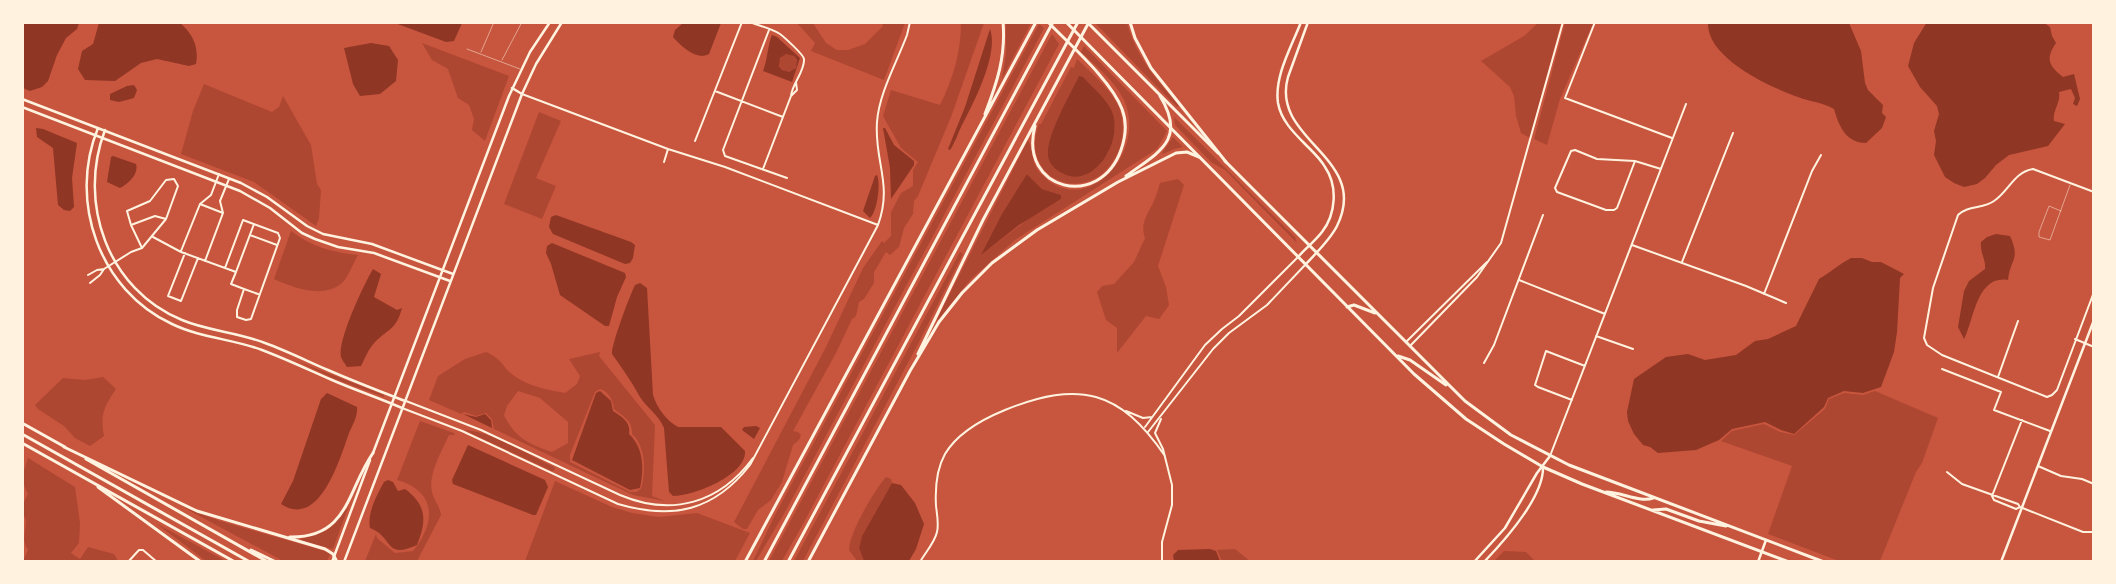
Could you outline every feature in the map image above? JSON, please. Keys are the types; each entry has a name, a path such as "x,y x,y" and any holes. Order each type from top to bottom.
{"highway":[{"path":"978,131 999,76 1004,44 1003,22"},
{"path":"745,562 1036,22"},
{"path":"1043,109 1036,123 1032,146 1034,156 1044,174 1052,180 1069,187 1079,187 1089,184 1105,174 1114,163 1123,143 1126,126 1121,107 1109,87 1048,22"},
{"path":"763,562 1052,22"},
{"path":"1066,22 1430,389 1466,419 1504,444 1543,466 1604,492 1789,562"},
{"path":"788,562 1078,22"},
{"path":"808,562 910,371 982,220 1072,57 1088,22 1448,386"},
{"path":"1130,22 1134,38 1151,68 1226,162"},
{"path":"1118,182 1160,151 1166,144 1171,128 1170,114 1160,96"},
{"path":"910,371 936,328 954,303 992,263 1037,230 1118,182 1176,153 1187,152 1199,157"},
{"path":"1347,306 1354,305 1378,314"},
{"path":"1398,356 1410,360 1448,386 1493,422 1550,456 1824,562"},
{"path":"22,423 268,562"},
{"path":"22,434 250,562"},
{"path":"22,443 235,562"},
{"path":"64,447 193,509 325,550 334,556 337,562"},
{"path":"284,536 311,535 333,523 345,508 373,453"},
{"path":"87,479 201,562"},
{"path":"1604,492 1617,492 1646,500 1654,497"},
{"path":"1652,510 1666,509 1699,521 1737,528"},
{"path":"230,540 276,562"}],"street":[{"path":"332,562 513,86 521,69 550,22"},
{"path":"344,562 522,94 550,39 562,22"},
{"path":"695,141 742,22"},
{"path":"750,22 779,34 804,58 763,170"},
{"path":"98,128 87,169 87,198 95,238 108,267 118,281 137,301 172,324 204,335 245,343 478,439 618,504 640,510 660,512 681,510 704,503 738,481 750,465 878,225 884,209 884,185 878,138 879,108 908,35 910,22"},
{"path":"1144,428 1205,345 1239,316 1298,257 1321,232 1329,220 1333,193 1332,180 1325,166 1286,123 1278,101 1278,85 1301,22"},
{"path":"1148,432 1213,349 1267,304 1316,253 1337,226 1342,209 1343,194 1338,172 1292,119 1286,102 1285,85 1308,22"},
{"path":"1410,346 1469,286 1498,248 1505,233 1514,191 1528,151 1563,22"},
{"path":"1595,22 1565,98 1672,138"},
{"path":"769,30 723,150 725,156 787,178"},
{"path":"1283,68 1290,70"},
{"path":"791,96 797,90 796,82"},
{"path":"513,86 522,94 668,149 725,167 878,225"},
{"path":"715,91 783,117"},
{"path":"22,98 229,178 267,197 306,226 323,234 372,244 453,274"},
{"path":"26,100 23,107 255,198 302,233 315,239 338,247 374,253 450,281"},
{"path":"1474,562 1505,528 1537,473 1550,456 1686,104"},
{"path":"105,130 95,170 94,199 100,228 115,262 137,290 150,302 172,316 202,327 248,336 394,397 481,430 637,502 675,506 697,502 710,496 734,479 758,452"},
{"path":"1682,262 1732,133"},
{"path":"1300,139 1305,134"},
{"path":"664,162 668,149"},
{"path":"1635,161 1618,208 1614,210 1606,210 1557,192 1555,188 1571,151 1575,150 1603,160 1620,159 1635,161 1661,169"},
{"path":"1764,294 1812,171 1821,155"},
{"path":"2094,192 2033,169 2024,170 1993,202 1962,210 1958,215 1933,288 1924,338 1927,345 1942,355 2047,396 2052,396 2057,390 2094,292"},
{"path":"181,252 200,204 211,195 219,174"},
{"path":"205,261 223,213 220,202 229,178"},
{"path":"88,275 108,267 130,252 142,248 153,237 166,219 178,186 174,179 166,180 150,201 127,210 131,225 142,248"},
{"path":"200,204 223,213"},
{"path":"131,225 155,216 166,219"},
{"path":"1484,363 1494,345 1542,216"},
{"path":"225,268 243,220 278,233 280,238 250,319 246,320 237,317 237,310 244,289"},
{"path":"254,224 231,284 259,295"},
{"path":"250,235 277,245"},
{"path":"153,237 181,252 236,272"},
{"path":"1632,245 1746,286 1786,303"},
{"path":"185,253 168,296 181,301 198,258"},
{"path":"1406,342 1489,261"},
{"path":"90,283 104,269"},
{"path":"1519,280 1605,314"},
{"path":"1998,377 2018,320"},
{"path":"2001,562 2094,320"},
{"path":"1596,336 1633,349"},
{"path":"2075,339 2094,347"},
{"path":"1572,400 1535,385 1546,351 1585,366"},
{"path":"1942,369 2001,392 1994,410 2050,431"},
{"path":"920,562 937,534 936,485 940,466 950,446 971,428 995,414 1022,404 1047,397 1072,394 1097,397 1143,418 1152,416"},
{"path":"1125,411 1148,432 1165,456"},
{"path":"1162,562 1162,542 1170,516 1173,495 1170,471 1155,433 1163,415"},
{"path":"1992,496 2022,420"},
{"path":"1484,562 1506,537 1530,504 1544,477 1543,466"},
{"path":"2038,466 2061,476 2082,479 2094,484"},
{"path":"1947,472 1962,484 1992,496 1996,495 2083,532 2094,532"},
{"path":"1992,496 1994,500 2016,509 2021,507"},
{"path":"1758,562 1766,540"},
{"path":"128,562 139,550 143,550 157,562"}],"lane":[{"path":"480,54 494,22"},
{"path":"501,61 522,22"},
{"path":"467,49 521,69"},
{"path":"2061,211 2048,206 2039,237 2050,240 2061,211 2071,183"}],"shaded area":[{"path":"1708,22 1849,23 1861,51 1865,83 1868,90 1883,105 1882,113 1886,117 1882,128 1866,143 1848,137 1838,121 1834,109 1772,86 1728,59 1717,48 1710,35"},
{"path":"1927,22 2043,22 2050,27 2056,43 2050,54 2050,62 2054,69 2063,77 2074,74 2080,99 2077,106 2073,104 2075,98 2071,89 2059,92 2054,121 2065,124 2048,146 2009,155 1977,184 1964,187 1945,177 1934,155 1936,141 1934,131 1939,114 1937,106 1920,87 1908,66 1914,43"},
{"path":"22,23 79,23 77,29 66,38 57,55 48,81 42,87 30,91 23,88"},
{"path":"99,23 180,23 192,36 196,46 196,64 189,66 157,59 141,63 115,81 85,80 78,69 82,51 93,44"},
{"path":"395,23 462,23 454,41 446,42"},
{"path":"683,23 721,23 709,54 699,56 694,54 673,37 675,30"},
{"path":"797,23 813,23 826,43 837,50 848,50 865,44 883,26 882,23 905,23 884,80 811,51 815,43"},
{"path":"961,23 984,23 951,117 918,196 914,201 913,214 904,228 899,247 890,255 886,252 874,272 874,283 864,299 859,302 856,316 852,319 836,353 793,431 801,435 799,440 793,445 782,482 771,500 758,510 747,529 743,529 734,522 826,347 863,268 882,241 884,243 891,236 891,212 901,193 913,186 913,170 918,162 901,148 883,116 891,90 940,105 955,65 960,44"},
{"path":"1006,23 1031,23 1002,79 1006,53"},
{"path":"1095,23 1127,23 1136,47 1148,67 1179,105 1177,107"},
{"path":"1538,23 1561,23 1530,138 1521,133 1516,116 1514,96 1510,87 1481,61 1524,36"},
{"path":"1565,23 1593,23 1560,99 1547,145 1534,139"},
{"path":"1039,24 1044,28 1040,36 785,512 756,561 753,561 775,515"},
{"path":"990,29 992,39 991,51 984,78 950,150 948,149 965,107"},
{"path":"1052,34 1059,44 803,524 782,561 769,561"},
{"path":"772,35 777,37 800,58 792,82 763,71","holes":["786,54 794,56 797,60 796,68 789,72 782,70 779,66 780,58"]},
{"path":"371,43 389,46 398,60 396,81 380,94 360,96 353,84 344,48"},
{"path":"422,43 509,76 485,141 472,130 474,119 469,105 458,98 448,69 432,60"},
{"path":"1084,46 1167,131 1157,149 1015,240 970,280 938,320 1028,140 1034,161 1041,174 1058,186 1076,190 1093,185 1108,175 1120,159 1127,141 1129,120 1124,100 1110,80 1081,52","holes":["1027,174 1042,189 1061,195 1061,199 1031,217 982,254"]},
{"path":"784,54 792,54 797,59 795,70 784,72 779,67 779,59"},
{"path":"1077,59 1105,86 1118,105 1123,126 1120,147 1109,167 1094,179 1078,183 1062,182 1048,174 1039,161 1035,145 1039,124 1041,124 1071,67 1074,68","holes":["1079,77 1083,77 1115,128 1108,153 1085,175 1074,176 1063,174 1051,164 1060,114"]},
{"path":"1079,76 1083,77 1100,94 1109,106 1114,118 1114,132 1111,147 1104,159 1094,170 1083,176 1070,176 1057,170 1048,157 1051,136"},
{"path":"204,84 272,112 279,107 283,96 311,145 317,184 321,190 319,218 316,226 254,182 181,154 193,111"},
{"path":"134,85 137,90 134,98 119,102 110,100 110,94 127,86"},
{"path":"539,112 561,121 536,178 556,186 542,219 504,204"},
{"path":"1174,117 1295,237 1297,243 1225,170 1211,162 1175,125"},
{"path":"36,128 77,143 72,178 74,207 70,211 64,210 58,205 53,148 37,137"},
{"path":"883,128 885,128 894,145 914,161 914,165 891,199 890,168"},
{"path":"1173,137 1183,147 1163,154 1162,153"},
{"path":"113,156 136,164 137,168 129,181 120,188 107,182 111,157"},
{"path":"1027,174 1042,189 1061,195 1061,199 1019,225 981,255 1002,214"},
{"path":"877,175 879,185 878,198 875,210 870,218 863,211 875,176"},
{"path":"1178,179 1184,185 1158,266 1166,287 1169,305 1159,319 1146,316 1117,353 1117,328 1106,320 1097,292 1102,286 1114,284 1134,262 1145,238 1143,228 1145,220 1160,183"},
{"path":"556,215 631,242 635,245 633,258 630,263 625,264 553,234 549,227 551,217"},
{"path":"291,231 306,241 323,248 340,253 358,255 344,281 334,288 317,291 290,286 274,279"},
{"path":"1996,234 2010,236 2015,250 2008,280 1997,280 1983,292 1964,339 1958,327 1964,291 1969,281 1985,269 1981,242 1987,237"},
{"path":"552,243 625,273 626,277 617,297 609,326 605,326 560,295 546,253 547,246"},
{"path":"960,252 963,254 919,342 803,561 794,561"},
{"path":"1851,258 1881,262 1904,274 1900,278 1894,352 1881,387 1863,393 1844,391 1828,398 1824,407 1794,434 1765,422 1732,429 1719,440 1696,450 1658,453 1650,447 1643,445 1634,434 1628,421 1627,412 1634,379 1666,357 1688,354 1705,360 1736,355 1755,341 1768,339 1796,326 1819,279"},
{"path":"373,269 381,274 374,297 397,310 402,308 395,325 373,344 361,366 347,367 341,357 343,339 358,299"},
{"path":"640,283 647,288 653,395 660,409 678,427 721,427 745,451 743,460 738,468 729,476 706,488 682,495 673,496 669,492 662,423 643,401 612,354 629,299 635,285"},
{"path":"486,352 499,360 509,372 519,379 531,385 565,393 577,384 580,376 569,359 600,352 599,356 655,425 652,496 665,501 633,495 494,429 492,419 486,413 476,416 464,412 461,414 429,400 438,376 465,359","holes":["600,389 610,397 614,409 629,422 632,434 640,446 644,460 644,475 641,489 636,492 630,492 570,462 570,455 595,392","518,391 540,398 568,422 568,443 552,452 536,446 518,435 504,415 507,406"]},
{"path":"294,360 384,395 384,397 335,379"},
{"path":"103,377 116,389 104,411 102,422 104,436 90,446 75,438 64,426 35,405 63,378 85,380"},
{"path":"600,391 611,401 613,411 627,423 629,434 638,446 642,459 640,488 630,490 572,460 596,393"},
{"path":"1875,391 1938,418 1922,463 1916,472 1880,561 1839,561 1768,534 1792,466 1721,441 1732,431 1764,424 1780,432 1794,435 1825,409 1829,399 1844,393 1863,395"},
{"path":"327,393 357,407 356,415 339,461 325,489 317,500 306,507 294,509 281,504 293,481 321,399"},
{"path":"463,414 476,417 485,414 491,420 492,428"},
{"path":"420,421 455,435 449,435 436,463 432,478 432,492 441,515 417,561 365,561 376,534 377,538 395,553 413,551 426,530 429,509 426,500 420,492 410,485 397,480"},
{"path":"756,426 760,428 754,439 742,430 744,427"},
{"path":"464,430 475,431 509,444 554,467 555,470 552,471"},
{"path":"468,445 545,480 548,487 536,515 453,484 452,480"},
{"path":"28,458 75,487 80,523 79,543 71,553 80,559 88,547 114,554 118,561 23,561 28,550 24,539 26,519 23,508 28,494 23,476"},
{"path":"886,477 891,479 892,483 862,536 859,548 864,561 857,561 849,550 853,533 869,502"},
{"path":"388,480 393,482 398,491 405,489 412,495 418,502 423,515 422,529 417,545 406,549 394,549 378,532 370,528 369,522 373,504 384,482"},
{"path":"555,481 612,507 632,513 659,517 697,513 750,533 735,561 525,561"},
{"path":"892,483 901,485 915,503 924,524 916,549 909,561 864,561 859,548 862,536"},
{"path":"349,505 333,549 298,540 327,530 340,518"},
{"path":"183,507 220,521 330,554 327,561 283,561"},
{"path":"157,524 226,561 206,561"},
{"path":"1210,549 1216,551 1220,561 1174,561 1173,555 1178,550"},
{"path":"1235,549 1250,561 1222,561 1217,550"},
{"path":"1504,551 1526,552 1535,561 1494,561"}]}
